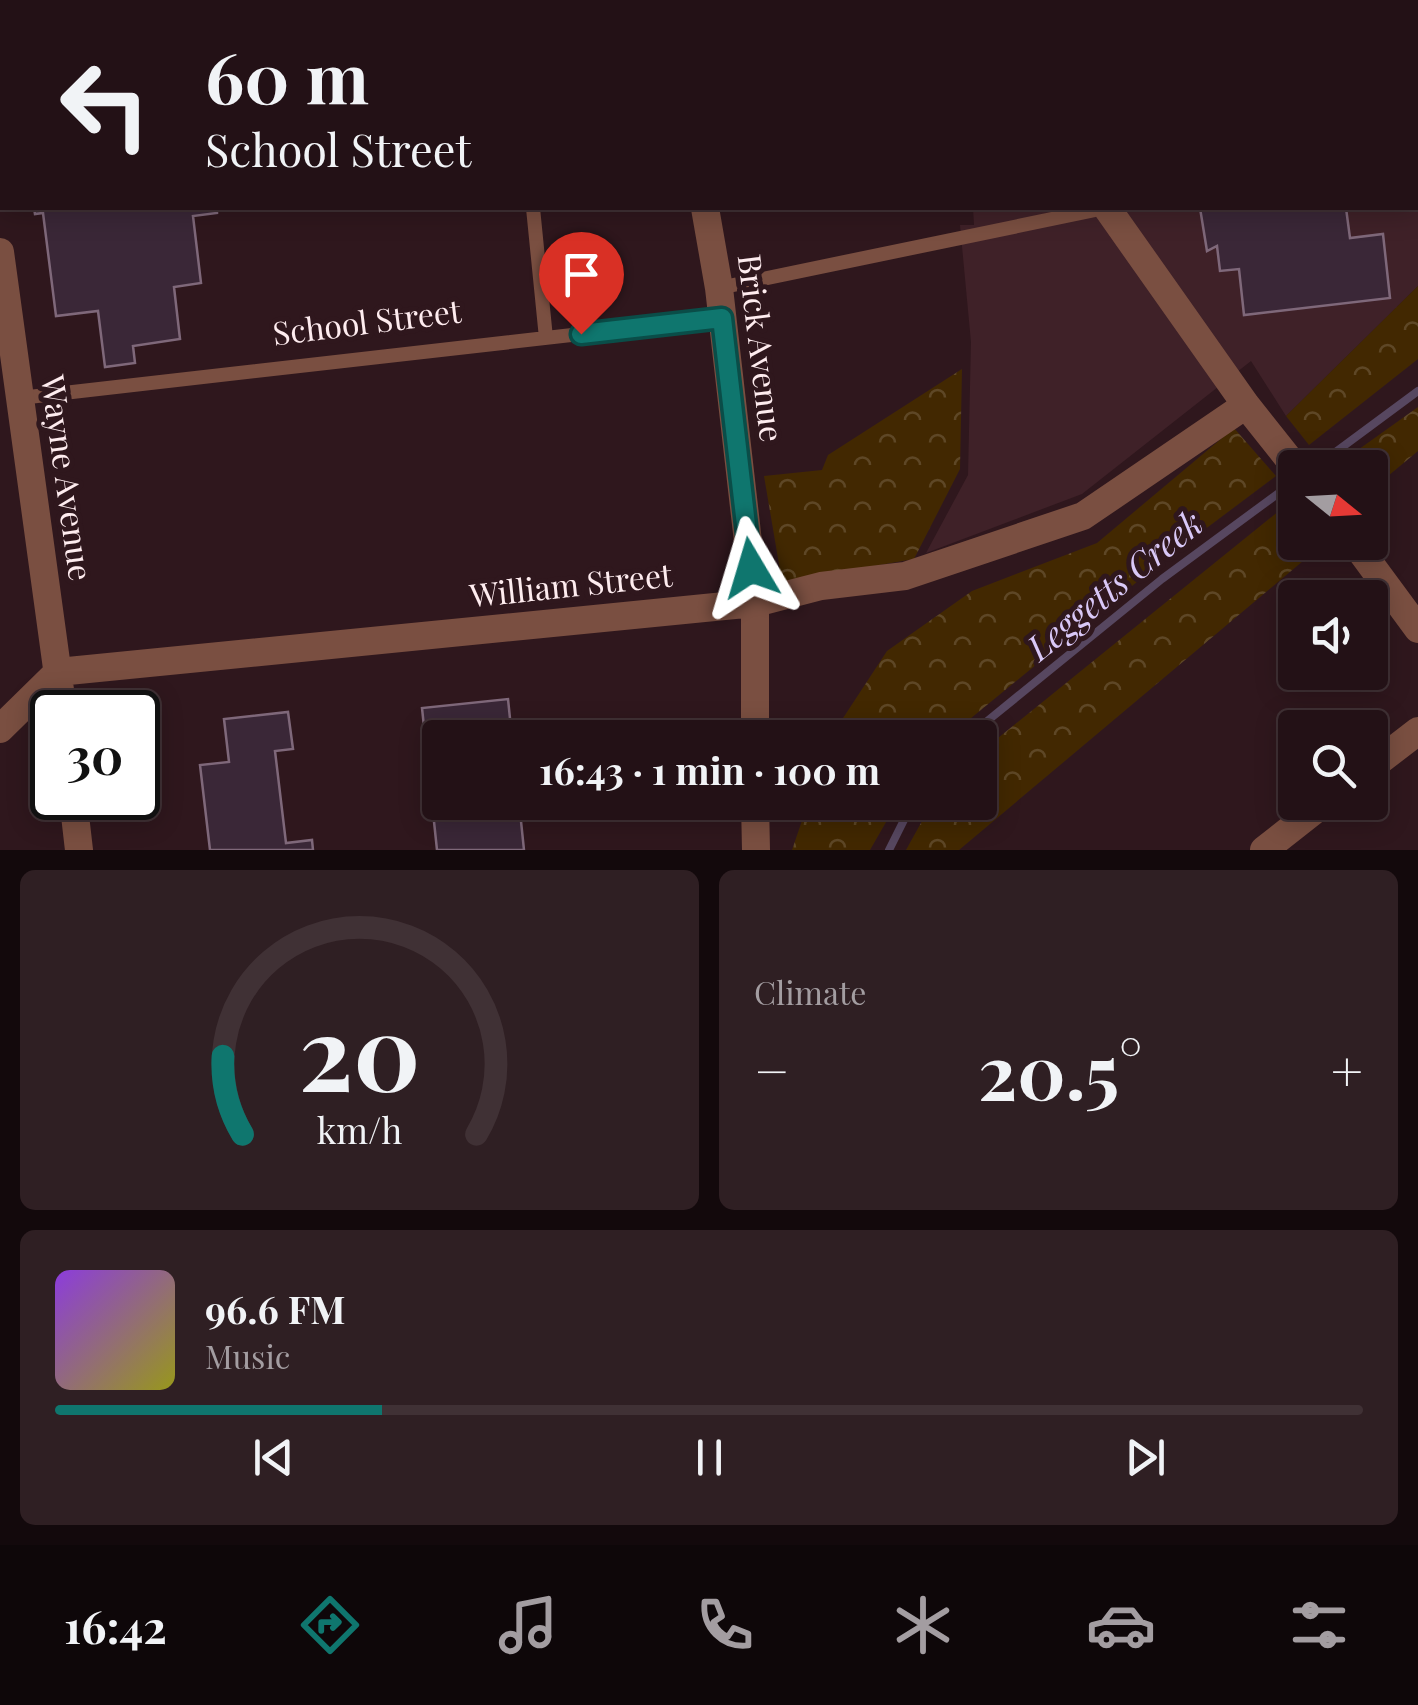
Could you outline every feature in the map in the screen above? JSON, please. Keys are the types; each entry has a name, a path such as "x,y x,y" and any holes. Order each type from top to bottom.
{"street":[{"name":"Brick Avenue","path":"705,210 719,288 756,603 756,720"},
{"path":"1107,210 1282,450"},
{"name":"Wayne Avenue","path":"0,252 4,329 20,398 60,690"},
{"name":"William Street","path":"58,672 756,603 821,586 905,576 1082,516 1246,404"},
{"path":"1367,560 1418,629"},
{"path":"0,729 58,672"},
{"path":"1388,754 1418,731"},
{"path":"75,820 78,850"},
{"path":"756,820 756,850"},
{"path":"1264,850 1303,820"}],"lane":[{"path":"534,210 546,338"},
{"path":"719,288 1096,210"},
{"name":"School Street","path":"20,398 722,318"}],"shaded area":[{"path":"973,210 1418,210 1418,286 1286,416 1251,361 1082,494 926,553 968,475 971,342 960,225 974,225"}],"green space":[{"path":"1418,286 1418,359 1309,445 1286,416"},
{"path":"962,369 960,469 914,559 782,582 764,476 822,470 828,455"},
{"path":"1418,407 1418,451 1388,476 1388,450 1358,450"},
{"path":"1234,428 1276,476 1160,563 969,720 842,720 887,651 972,591 1097,543"},
{"path":"1278,512 1278,560 1304,560 997,818 998,738"},
{"path":"802,820 887,820 870,850 792,850"},
{"path":"923,820 995,820 959,850 906,850"}],"building":[{"path":"34,210 217,210 193,216 201,283 174,287 180,339 133,346 135,363 105,367 98,311 56,316 43,213 35,214"},
{"path":"1200,210 1346,210 1350,238 1383,234 1390,298 1244,315 1239,269 1220,271 1217,246 1207,251"},
{"path":"508,699 510,720 423,720 422,708"},
{"path":"288,712 293,749 275,751 286,843 312,840 313,850 210,850 200,765 229,762 224,719"},
{"path":"434,820 521,820 524,850 437,850"}],"waterway":[{"name":"Leggetts Creek","path":"1338,450 1418,391"},
{"name":"Leggetts Creek","path":"988,720 1162,579 1278,494"},
{"name":"Leggetts Creek","path":"889,850 904,820"}],"route":[{"path":"581,334 722,318 751,568"}]}
